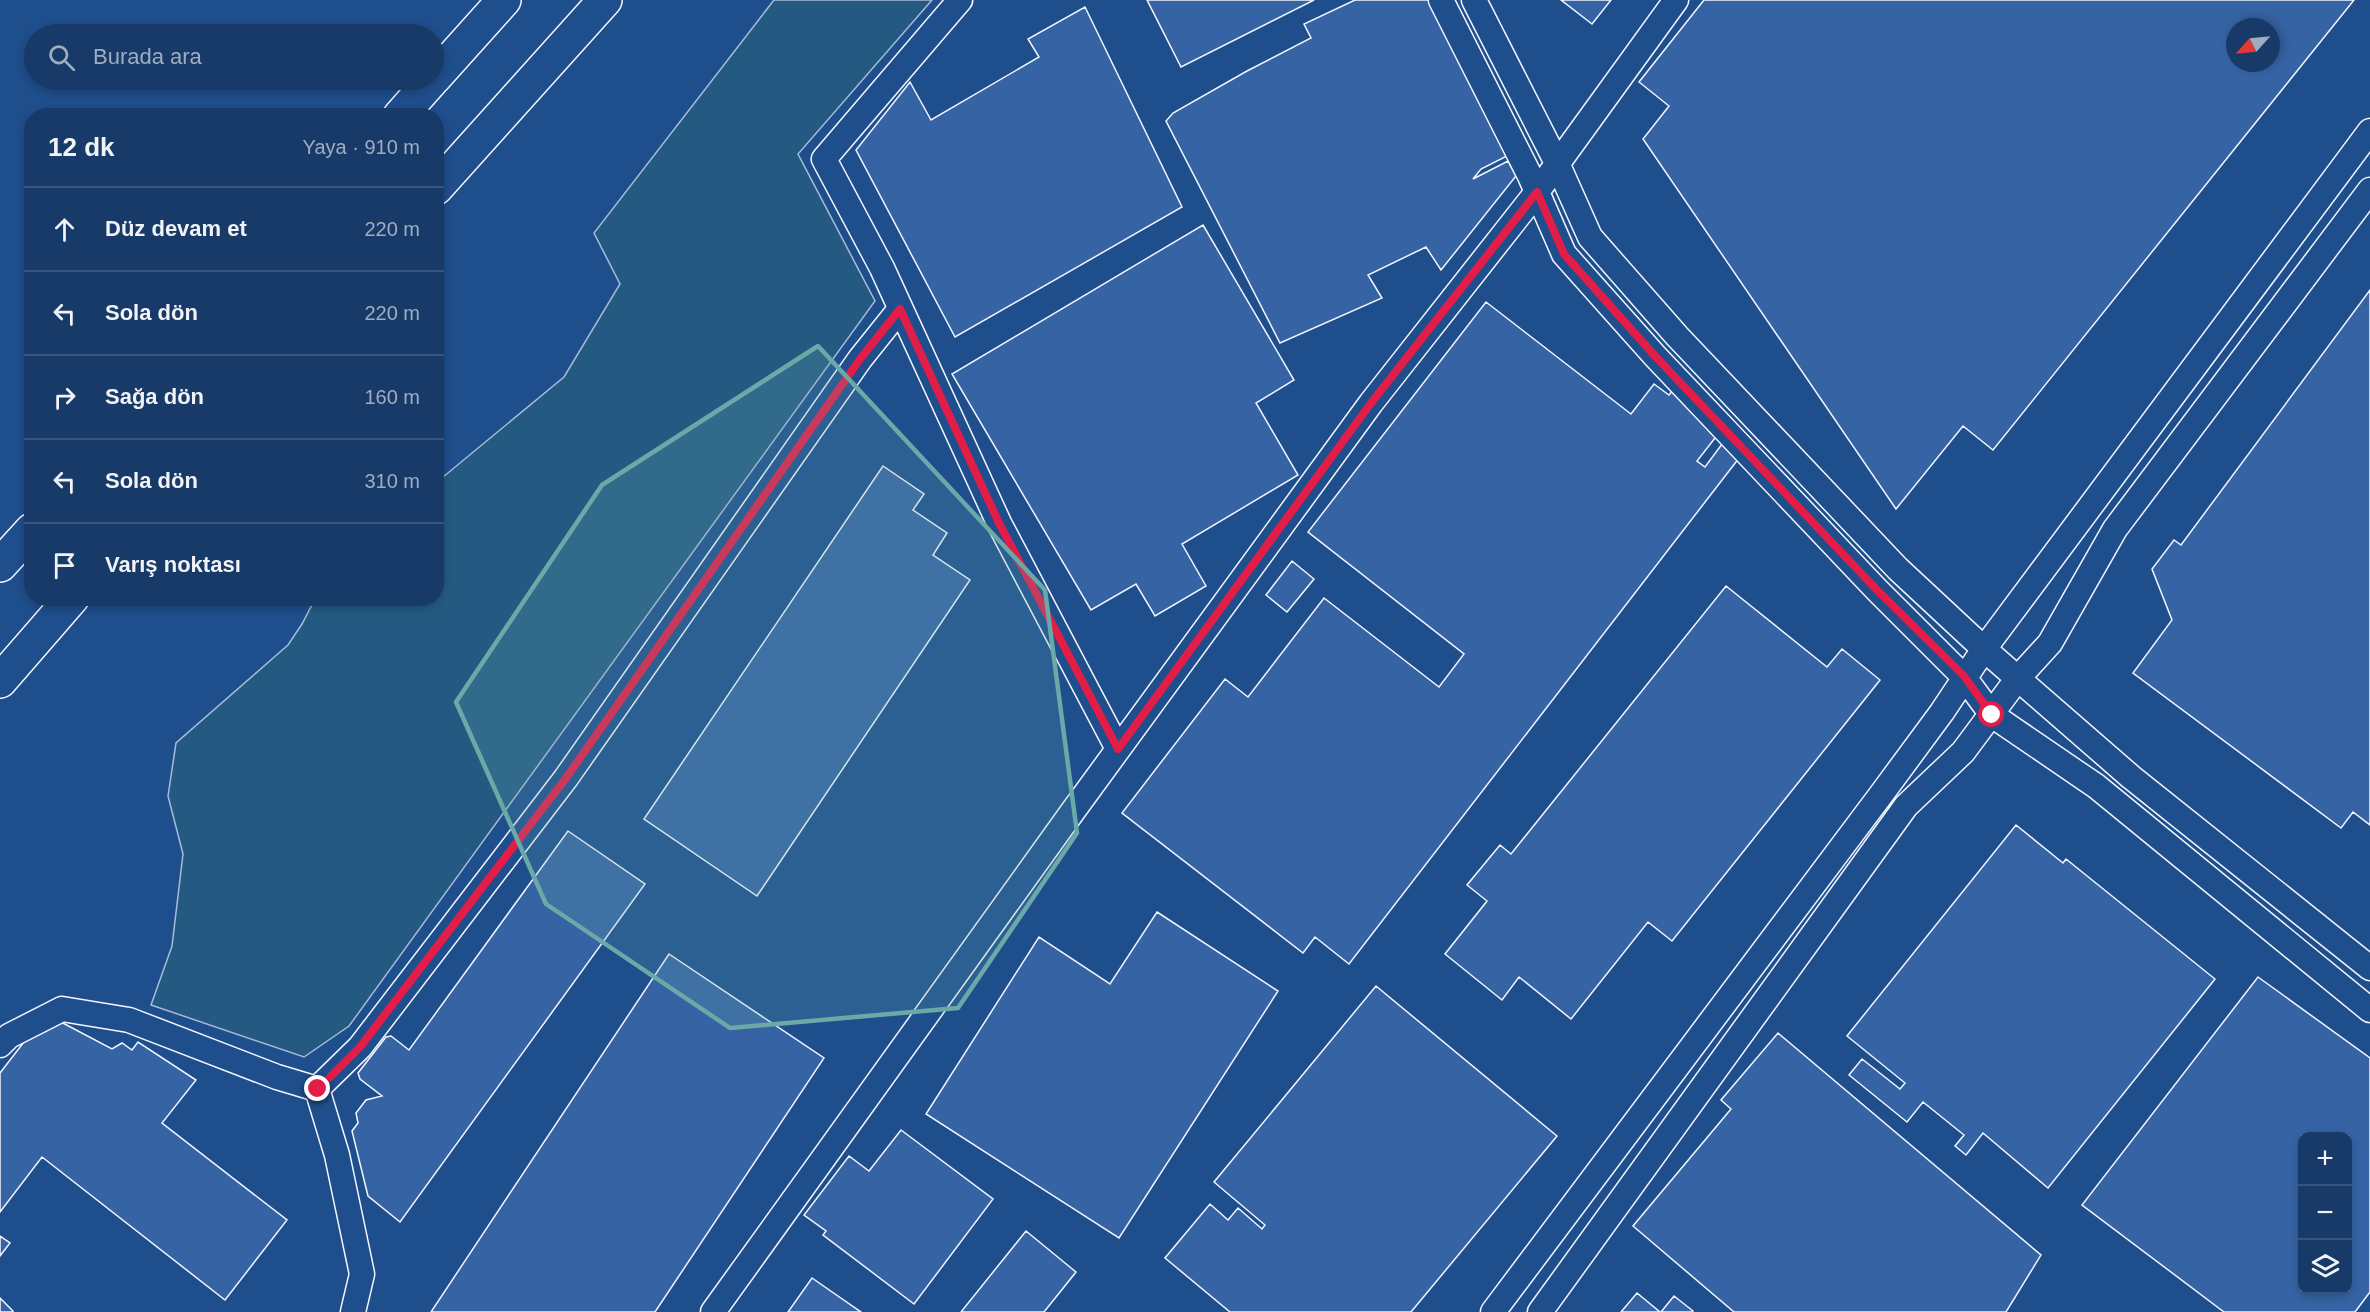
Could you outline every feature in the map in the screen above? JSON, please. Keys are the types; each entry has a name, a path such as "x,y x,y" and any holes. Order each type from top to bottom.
{"highway":[{"path":"444,67 504,0"},
{"path":"444,179 605,0"},
{"path":"407,108 423,90"},
{"path":"0,565 24,539"},
{"path":"0,681 65,606"}],"street":[{"path":"960,0 824,159 882,268 999,523 1118,749"},
{"path":"1441,0 1537,192 1564,254 1680,382 1877,590 1964,676 1992,715 2096,786 2269,925 2370,1010"},
{"path":"1474,0 1557,163 1590,237 1677,336 1898,569 1984,649 2131,777 2370,968"},
{"path":"713,1312 1118,749 1371,403 1537,192 1676,0"},
{"path":"1493,1312 1883,792 1942,712 1964,676 2370,131"},
{"path":"1540,1312 1906,806 1963,752 2018,678 2050,643 2115,529 2370,190"},
{"path":"318,1089 360,1047 566,778 860,359 900,309"},
{"path":"2269,925 2288,903"},
{"path":"0,1045 9,1036 62,1009 129,1020 277,1077 318,1089"},
{"path":"318,1089 337,1155 362,1274 353,1312"}],"highlighted area":[{"path":"818,346 1045,590 1077,833 958,1008 730,1028 546,904 456,702 602,485"}],"shaded area":[{"path":"774,0 932,0 798,154 875,301 349,1026 304,1057 151,1005 172,946 183,854 168,796 176,743 288,645 311,606 444,606 444,476 564,377 620,284 594,233"}],"building":[{"path":"1147,0 1314,0 1181,67"},
{"path":"1355,0 1432,0 1511,154 1481,169 1473,179 1508,161 1516,176 1441,270 1426,247 1368,275 1382,298 1280,343 1166,121 1173,113 1311,38 1304,24"},
{"path":"1561,0 1611,0 1592,24"},
{"path":"1704,0 2354,0 1993,450 1963,426 1896,509 1643,139 1669,106 1639,82"},
{"path":"1085,7 1182,207 955,337 856,150 910,82 931,120 1039,57 1028,39"},
{"path":"1203,225 1294,380 1256,403 1298,475 1182,544 1206,586 1155,616 1136,584 1091,610 952,374"},
{"path":"2370,290 2370,825 2353,812 2341,828 2133,673 2172,620 2152,569 2174,540 2181,545"},
{"path":"1486,302 1631,414 1654,384 1669,395 1673,390 1722,429 1697,461 1705,467 1722,444 1739,458 1349,964 1315,937 1303,953 1122,813 1225,679 1248,697 1324,598 1439,687 1464,654 1308,532"},
{"path":"883,466 924,494 913,510 947,533 933,555 970,580 757,896 644,819"},
{"path":"1292,561 1314,579 1287,612 1266,595"},
{"path":"1726,586 1827,667 1842,649 1880,680 1672,941 1648,922 1571,1019 1519,977 1502,1000 1445,954 1487,901 1467,885 1500,845 1511,854"},
{"path":"2016,825 2063,863 2066,859 2215,979 2048,1188 1983,1133 1966,1155 1955,1146 1964,1135 1923,1102 1907,1122 1849,1075 1862,1059 1900,1089 1905,1083 1847,1036"},
{"path":"568,831 645,884 400,1222 368,1196 352,1131 358,1123 356,1113 366,1100 382,1096 360,1079 358,1073 386,1037 391,1036 409,1050"},
{"path":"1157,912 1278,991 1119,1238 926,1114 1039,937 1110,984"},
{"path":"669,954 824,1058 655,1312 431,1312"},
{"path":"2258,977 2370,1058 2370,1292 2355,1312 2224,1312 2082,1205"},
{"path":"1376,986 1557,1136 1411,1312 1230,1312 1165,1258 1210,1204 1228,1220 1238,1208 1262,1229 1265,1225 1214,1182"},
{"path":"59,1021 112,1049 122,1043 132,1050 138,1042 196,1080 162,1123 287,1220 225,1300 42,1157 0,1212 0,1073 27,1038"},
{"path":"1778,1033 2041,1255 2006,1312 1734,1312 1633,1226 1731,1109 1721,1100"},
{"path":"901,1130 993,1199 914,1304 823,1235 826,1231 804,1215 849,1156 869,1171"},
{"path":"1026,1231 1076,1272 1044,1312 961,1312"},
{"path":"0,1236 10,1243 0,1256"},
{"path":"812,1278 861,1312 788,1312"},
{"path":"1637,1293 1660,1312 1621,1312"},
{"path":"1674,1296 1693,1311 1661,1312"},
{"path":"0,1298 13,1311 13,1312 0,1312"}],"route":[{"path":"318,1089 360,1047 566,778 860,359 900,309 999,523 1118,749 1371,403 1537,192 1564,254 1655,356 1877,590 1964,676 1992,715"}]}
